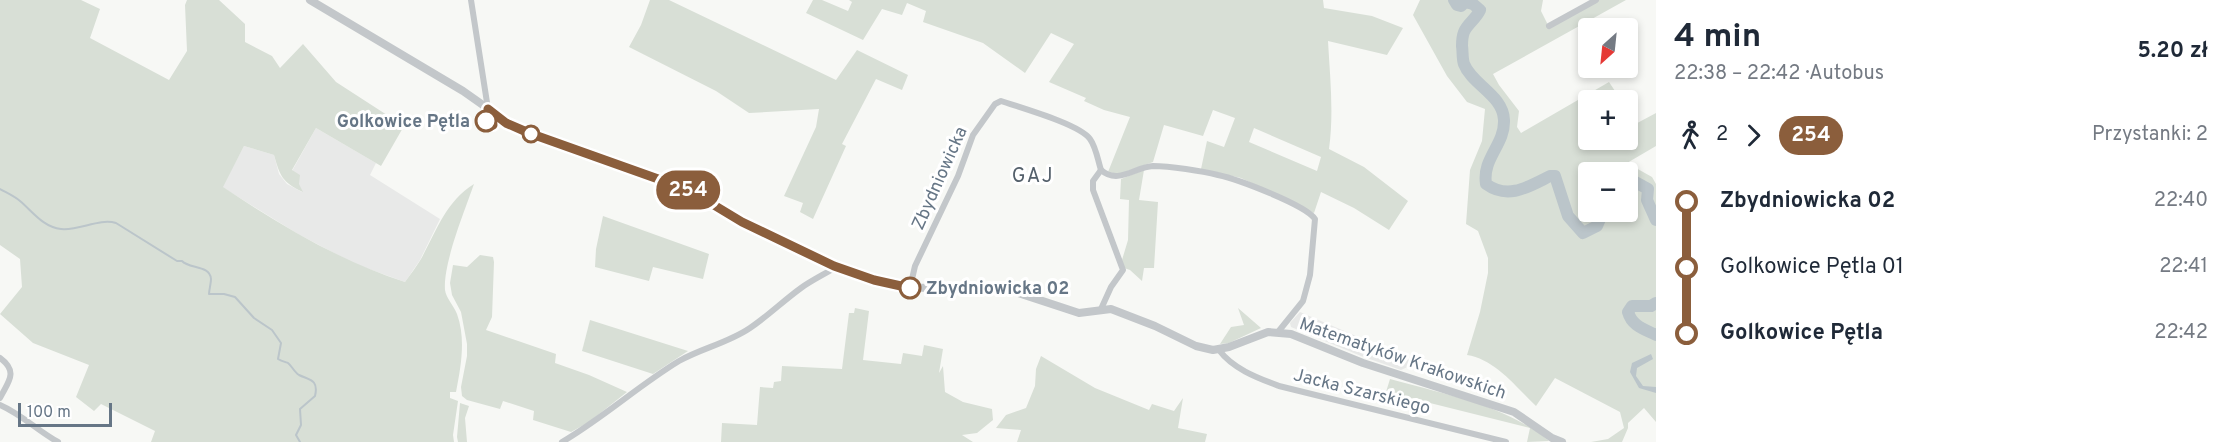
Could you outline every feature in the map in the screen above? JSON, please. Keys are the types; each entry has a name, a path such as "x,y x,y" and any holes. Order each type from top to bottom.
{"street":[{"path":"310,0 467,94 506,123 689,190 742,222 836,267 874,280 910,288 1006,289 1079,313 1101,309 1123,312 1196,346 1219,350"},
{"path":"471,0 488,109"},
{"path":"1550,26 1596,0"},
{"name":"Zbydniowicka","path":"910,288 915,266 958,175 974,135 995,104 1001,101 1062,123 1089,137 1101,170"},
{"path":"1101,309 1123,270 1093,190 1093,181 1101,170 1116,177 1153,166 1219,175 1252,186 1306,210 1314,216 1310,275 1303,301 1278,332"},
{"path":"562,442 604,416 631,394 678,362 698,351 722,344 749,329 801,288 836,267"},
{"name":"Matematyków Krakowskich","path":"1219,350 1268,332 1291,333 1363,363 1514,412 1557,441"},
{"name":"Jacka Szarskiego","path":"1219,350 1235,365 1255,377 1278,386 1506,442"},
{"path":"0,358 9,365 11,375 0,398"},
{"path":"0,405 58,442"}],"shaded area":[{"path":"0,0 81,0 100,9 90,38 169,80 187,51 185,5 187,0 219,0 245,24 245,42 272,56 280,68 303,44 336,82 404,126 381,166 316,128 292,170 300,175 299,184 303,192 283,178 274,155 244,146 223,187 311,241 357,264 405,282 421,259 449,208 464,191 474,184 455,237 445,279 446,293 460,323 462,343 456,392 450,392 450,398 458,401 454,442 151,442 155,431 101,404 94,411 76,397 89,365 33,343 0,314 22,287 20,259 0,245"},
{"path":"650,0 669,0 836,80 857,50 908,75 902,90 876,79 842,144 846,146 813,219 800,212 803,203 784,196 816,127 819,109 749,113 716,91 629,47 641,25"},
{"path":"813,0 822,0 848,11 852,2 849,0 1323,0 1324,8 1372,16 1403,28 1387,55 1328,41 1331,82 1329,149 1364,167 1408,201 1389,230 1354,208 1321,192 1314,213 1241,178 1201,169 1207,141 1224,147 1235,118 1213,110 1203,136 1164,125 1153,162 1119,174 1108,172 1130,117 1104,110 1084,101 1086,98 1049,82 1074,44 1051,33 1025,73 983,43 923,22 926,11 907,3 902,15 882,9 863,40 806,13","holes":["1254,128 1321,157 1317,171 1249,142"]},
{"path":"1420,0 1543,0 1541,11 1549,27 1598,0 1626,0 1594,18 1578,18 1578,27 1493,74 1519,111 1517,127 1521,133 1578,100 1578,150 1638,150 1638,123 1656,113 1656,146 1629,162 1578,162 1578,222 1638,222 1638,169 1652,177 1656,184 1656,422 1644,408 1628,423 1622,442 1591,442 1608,439 1624,428 1620,412 1555,378 1536,406 1496,368 1467,355 1480,312 1488,273 1488,258 1478,231 1466,224 1470,170 1482,141 1485,109 1467,102 1447,76 1413,15"},
{"path":"1609,82 1614,90 1595,90"},
{"path":"316,128 376,163 370,175 440,219 420,260 405,282 355,264 298,234 222,187 244,146 274,155 279,174 287,184 302,192 292,171"},
{"path":"1144,170 1139,200 1158,202 1154,268 1144,268 1142,281 1130,270 1124,268 1122,260 1128,240 1129,200 1120,199 1121,179"},
{"path":"603,216 709,254 703,279 653,267 649,281 595,267 596,249"},
{"path":"480,255 493,257 494,262 492,317 486,330 556,354 555,363 627,392 589,422 571,432 533,420 534,411 503,401 500,409 467,400 462,396 461,387 467,344 461,312 452,295 450,283 453,265 467,267"},
{"path":"855,308 869,311 863,360 901,364 903,353 922,356 924,345 943,349 939,373 943,366 945,392 963,402 992,409 993,420 977,433 962,435 973,442 721,442 722,423 757,425 760,387 773,388 774,382 781,381 782,366 842,369 849,313 854,313"},
{"path":"1238,308 1261,328 1229,343 1220,344 1231,327 1244,325"},
{"path":"1300,312 1416,363 1401,370 1291,327 1290,323"},
{"path":"590,320 688,351 653,374 582,351"},
{"path":"1651,354 1653,359 1637,368 1636,376 1643,386 1656,387 1656,393 1639,388 1630,372 1632,363"},
{"path":"1041,356 1095,388 1149,410 1152,404 1174,411 1183,398 1178,428 1207,434 1205,442 1017,442 1021,430 996,428 1006,415 1026,408 1035,386 1036,369"},
{"path":"1390,379 1494,410 1513,418 1532,429 1549,441 1527,442 1530,428 1386,392"},
{"path":"460,403 469,406 465,418 467,442 458,442 457,437"}],"waterway":[{"path":"1454,0 1457,5 1461,6 1465,2 1473,4 1480,10 1463,34 1463,62 1473,78 1498,104 1504,120 1501,137 1487,167 1486,184 1494,189 1510,191 1526,188 1550,176 1555,176 1568,216 1583,233 1597,226 1599,222"},
{"path":"1638,184 1648,189 1647,200 1656,220"},
{"path":"0,189 18,199 39,218 55,228 68,229 103,222 116,223 177,261 207,271 211,279 209,294 235,297 254,318 272,330 281,343 278,359 288,363 297,374 310,379 316,386 315,396 300,409 301,425 296,435 300,442"},
{"path":"1656,303 1651,306 1632,306 1628,312 1635,324 1656,335"}],"bus line":[{"name":"254","path":"486,121 489,125 493,125 488,109 506,123 529,133 689,190 742,222 834,266 910,288"}],"place":[{"name":"Golkowice Pętla","path":"486,121"},
{"name":"Zbydniowicka 02","path":"910,288"}],"district":[{"name":"GAJ","path":"1033,175"}]}
